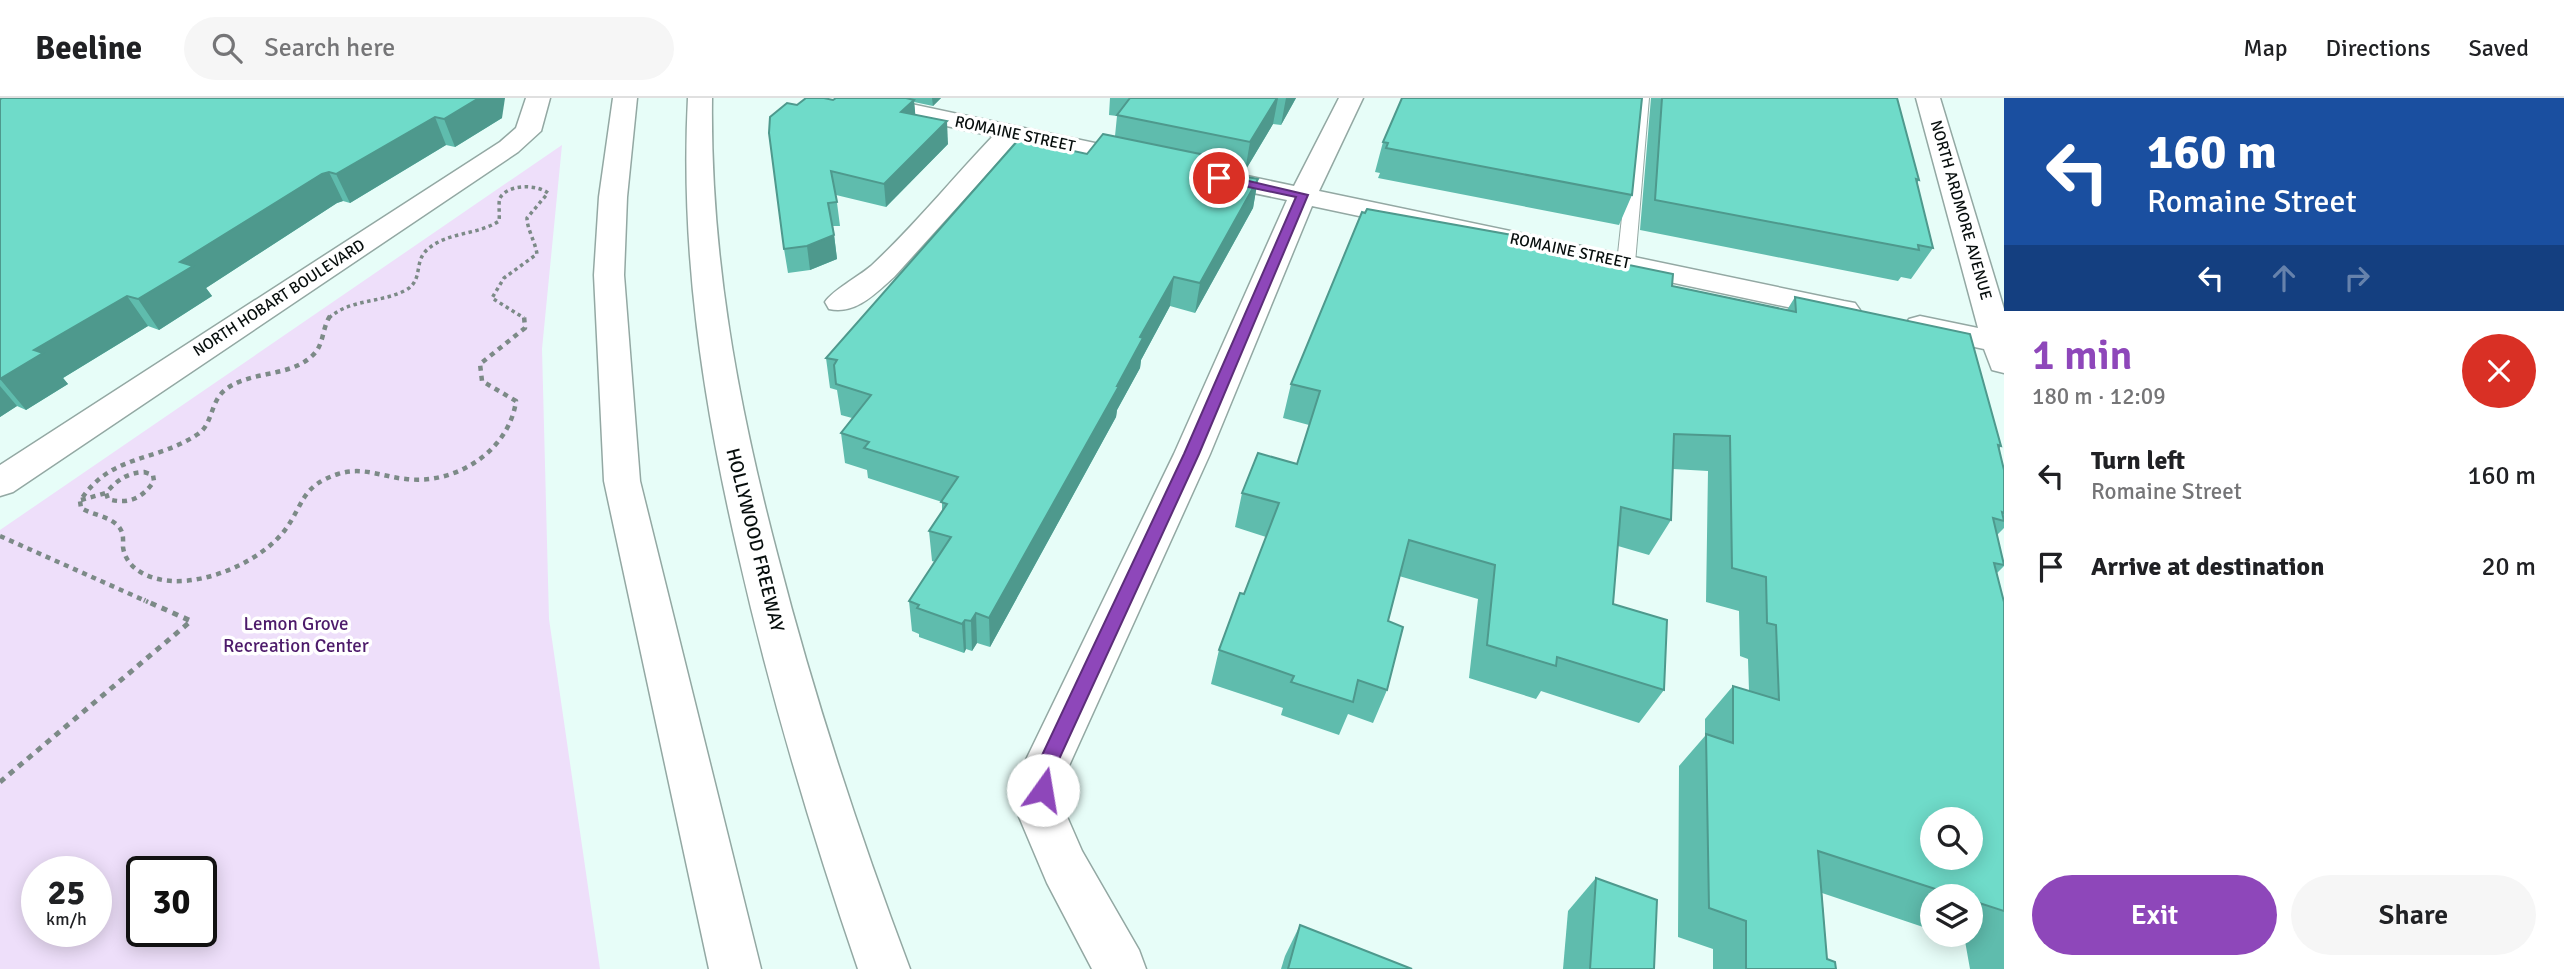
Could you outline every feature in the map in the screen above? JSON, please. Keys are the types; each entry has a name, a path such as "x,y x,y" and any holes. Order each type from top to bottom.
{"main road":[{"name":"NORTH HOBART BOULEVARD","path":"0,483 509,147 528,131 538,98"},
{"path":"625,98 613,197 609,275 622,481 735,969"},
{"name":"ROMAINE STREET","path":"849,98 1877,316 2002,349"},
{"path":"1120,969 1064,867 1041,811 1045,768 1192,454 1303,195 1351,98"},
{"name":"NORTH ARDMORE AVENUE","path":"1928,98 2002,349"},
{"name":"HOLLYWOOD FREEWAY","path":"703,108 698,189 703,262 714,355 735,460 765,586 807,736 884,969"},
{"path":"840,302 860,291 883,271 1010,133"}],"lane":[{"path":"1626,263 1642,98"}],"path":[{"path":"527,185 540,187 548,193 527,218 527,227 534,236 537,254 500,280 493,290 492,298 500,305 523,316 525,328 517,337 488,355 480,365 482,381 516,401 512,429 492,451 466,467 420,480 401,479 369,471 340,473 316,485 300,501 284,530 265,548 240,563 209,576 181,581 158,580 136,570 127,558 124,535 117,525 89,514 80,508 80,501 96,476 118,465 183,443 201,433 207,424 214,400 236,383 311,358 323,341 324,323 332,314 346,306 382,298 412,287 418,278 419,257 429,247 478,232 499,221 499,200 503,195 527,185"},
{"path":"80,501 106,494 115,482 132,473 144,472 153,475 154,481 150,490 138,498 124,503 108,499 106,494"},
{"path":"0,536 191,621 0,782"}],"green space":[{"name":"Lemon Grove Recreation Center","path":"562,145 542,349 549,619 600,969 0,969 0,530"}],"building":[{"path":"2,98 479,98 444,119 435,117 336,174 322,174 180,262 193,266 138,299 127,296 34,350 43,353 0,379"},
{"path":"806,98 906,98 914,100 901,112 947,121 884,184 831,171 837,202 828,203 834,235 807,246 784,249 769,133 770,117 787,103 797,105"},
{"path":"1130,98 1277,98 1250,142 1117,115"},
{"path":"1402,98 1642,98 1632,195 1386,148 1388,143 1383,142"},
{"path":"1662,98 1897,98 1919,180 1916,179 1933,248 1918,245 1919,250 1655,200"},
{"path":"1103,134 1239,162 1232,174 1258,179 1200,283 1174,277 1140,337 1143,338 1119,386 989,618 976,613 971,621 965,620 962,624 917,608 919,605 909,601 951,537 929,531 947,504 941,502 958,477 864,448 869,442 841,433 871,395 836,384 834,365 837,360 826,358 1019,139 1087,154"},
{"path":"1367,209 1512,235 1518,238 1517,242 1673,274 1672,286 1796,312 1795,297 1970,334 2001,446 1998,445 2004,470 2004,521 1993,518 2004,565 1994,563 2004,602 2004,911 1983,904 1983,884 1920,884 1818,851 1827,959 1835,962 1836,969 1746,969 1746,921 1709,908 1706,734 1733,743 1733,686 1779,700 1776,625 1767,623 1766,577 1732,568 1730,436 1674,434 1671,520 1621,507 1613,604 1667,620 1664,690 1557,657 1556,666 1487,645 1495,565 1409,540 1388,621 1403,627 1387,690 1358,680 1353,702 1291,682 1294,676 1219,650 1279,503 1242,493 1258,453 1297,464 1320,391 1291,384 1362,212 1365,213"},
{"path":"1596,878 1657,900 1654,969 1590,969"},
{"path":"1300,925 1412,969 1288,969"}],"route":[{"path":"1043,790 1045,768 1192,454 1303,195 1219,178"}]}
